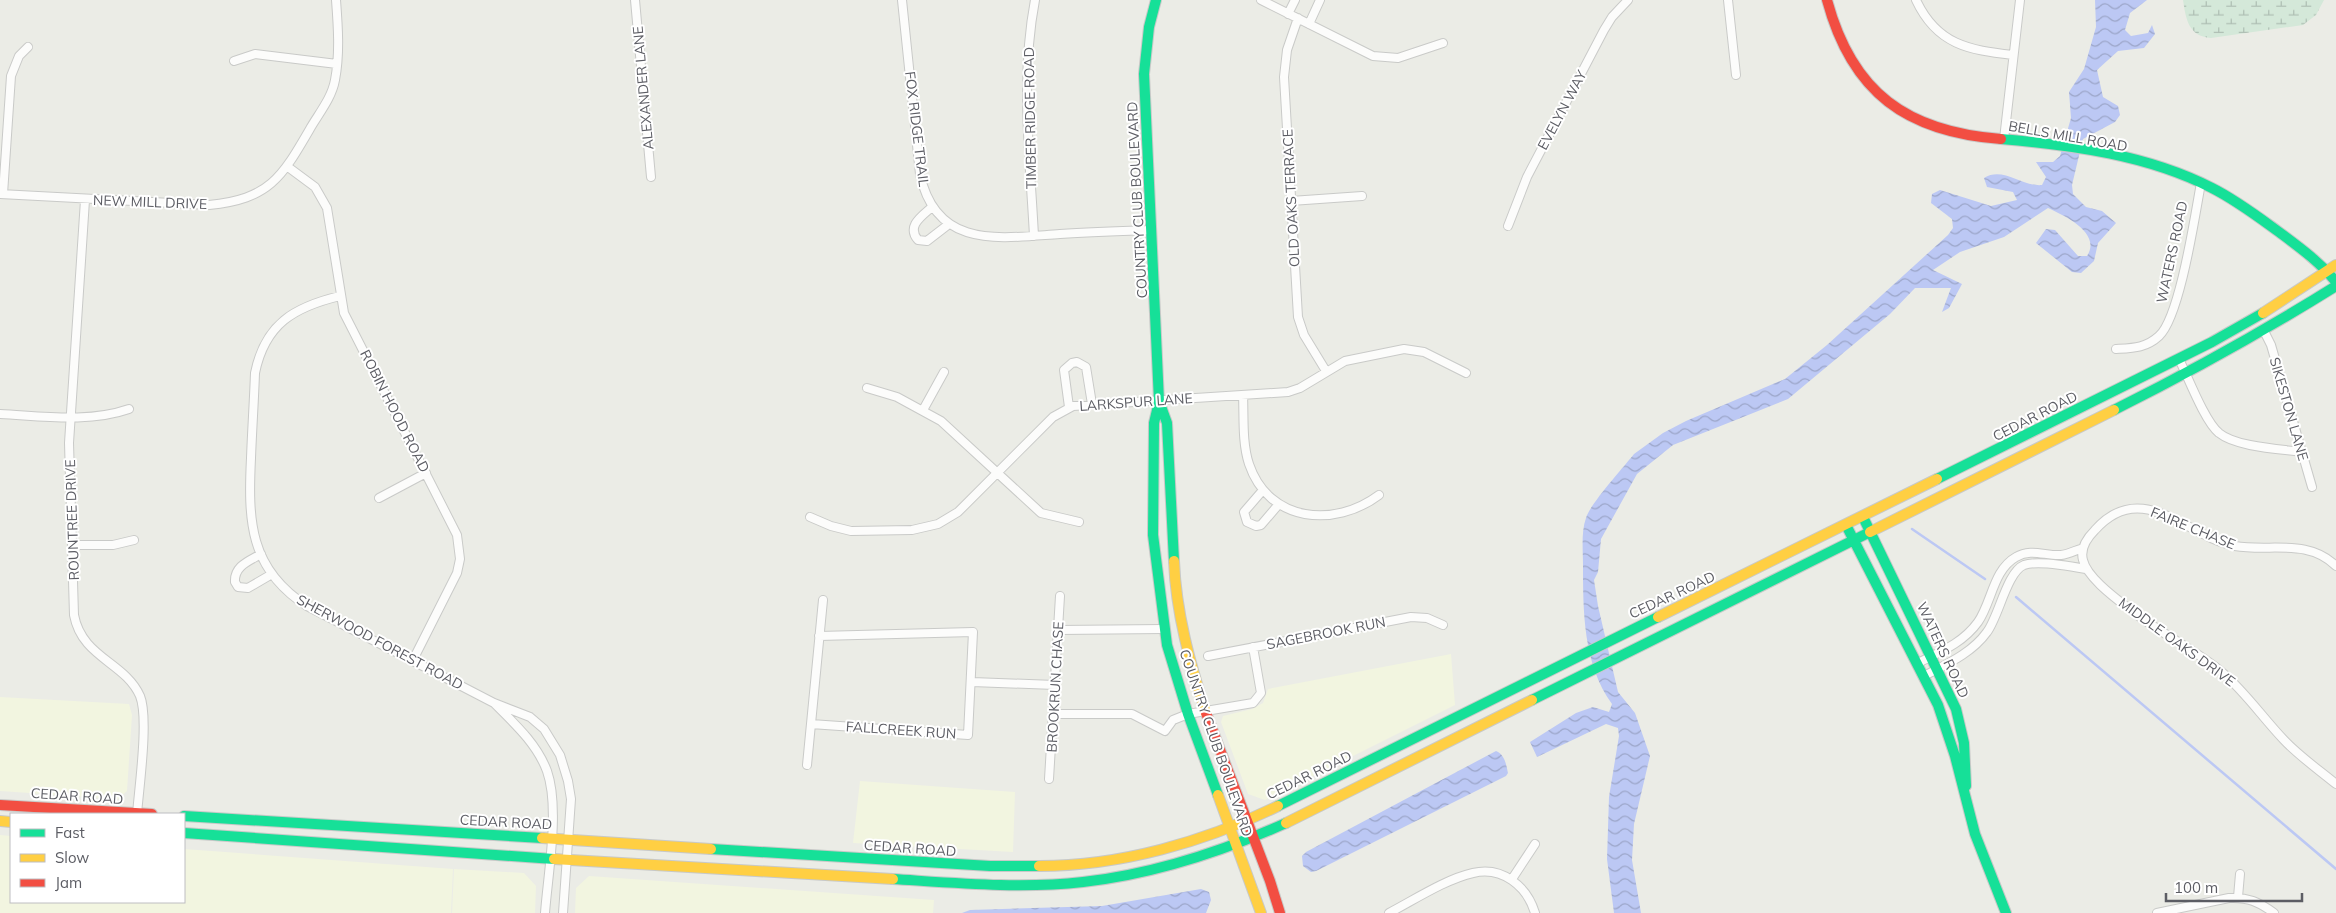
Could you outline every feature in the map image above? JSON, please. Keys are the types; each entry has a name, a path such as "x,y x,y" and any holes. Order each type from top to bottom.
{"main road":[{"name":"COUNTRY CLUB BOULEVARD","path":"1156,0 1150,27 1144,74 1159,401 1154,422 1153,535 1164,629 1197,713 1254,838 1280,913"},
{"name":"BELLS MILL ROAD","path":"1828,0 1833,24 1848,58 1871,87 1888,102 1910,116 1936,128 1958,134 2084,150 2162,168 2201,183 2250,211 2332,268 2336,282"},
{"name":"CEDAR ROAD","path":"185,816 1022,867 1074,864 1123,858 1172,846 1246,820 1863,517 2179,359 2254,318 2332,268"},
{"path":"185,833 549,858 998,885 1082,882 1132,875 1186,861 1254,838 2186,374 2264,331 2336,286"},
{"name":"COUNTRY CLUB BOULEVARD","path":"1159,401 1167,423 1172,558 1177,602 1197,713 1230,827 1261,913"},
{"name":"WATERS ROAD","path":"1863,517 1932,656 1956,709 1966,759 1967,804"},
{"name":"WATERS ROAD","path":"1846,525 1918,663 1949,734 1975,834 2006,913"},
{"name":"CEDAR ROAD","path":"0,805 122,813"}],"street":[{"name":"NEW MILL DRIVE","path":"2,194 189,205 218,204 254,195 278,179 288,167 330,96 335,81 337,64 336,0"},
{"name":"ALEXANDER LANE","path":"635,0 651,176"},
{"name":"FOX RIDGE TRAIL","path":"902,0 923,189 932,207 949,224 962,232 982,238 1152,230"},
{"name":"TIMBER RIDGE ROAD","path":"1034,236 1026,78 1028,38 1035,0"},
{"path":"1262,0 1373,56 1398,58 1442,43"},
{"path":"1288,14 1295,0"},
{"path":"1309,24 1320,0"},
{"name":"EVELYN WAY","path":"1508,226 1527,177 1604,30 1612,17 1628,0"},
{"path":"1728,0 1736,75"},
{"path":"1916,0 1929,22 1949,40 1976,50 2014,55"},
{"path":"2004,139 2020,0"},
{"name":"OLD OAKS TERRACE","path":"1298,18 1287,50 1285,63 1298,317 1304,335 1326,372"},
{"path":"2,194 11,76 19,56 28,47"},
{"path":"234,61 255,54 337,64"},
{"name":"ROBIN HOOD ROAD","path":"288,167 315,187 327,208 344,313 457,535 460,559 457,573 413,660"},
{"name":"WATERS ROAD","path":"2116,349 2144,346 2160,335 2166,327 2177,298 2201,183"},
{"path":"1291,201 1362,196"},
{"name":"ROUNTREE DRIVE","path":"85,200 70,416 76,626 83,640 92,650 130,682 140,697 143,707 137,813"},
{"path":"932,207 915,224 914,232 918,240 927,241 949,224"},
{"name":"SHERWOOD FOREST ROAD","path":"340,296 317,302 295,311 282,320 272,332 258,359 255,374 249,493 250,520 261,554 272,574 292,595 307,606 494,703 530,717 544,729 560,756 568,781 571,799 564,913"},
{"name":"SIKESTON LANE","path":"2264,331 2271,345 2312,487"},
{"name":"LARKSPUR LANE","path":"810,517 831,526 851,531 923,528 938,524 958,512 1053,417 1069,407 1288,392 1345,360 1409,349 1424,352 1466,373"},
{"path":"2179,359 2210,422 2220,434 2240,442 2302,452"},
{"path":"1069,407 1064,370 1072,362 1077,362 1086,367 1092,404"},
{"path":"923,410 944,372"},
{"path":"867,388 897,397 923,410 961,438 1040,514 1079,522"},
{"path":"1243,395 1248,462 1257,482 1279,504 1303,514 1322,516 1358,509 1379,495"},
{"path":"0,414 109,416 129,409"},
{"path":"379,498 426,473"},
{"path":"1263,490 1244,512 1247,522 1256,526 1261,525 1279,504"},
{"name":"FAIRE CHASE","path":"2083,548 2100,524 2113,515 2142,508 2169,515 2226,544 2251,548 2304,548 2325,557 2336,566"},
{"path":"73,545 113,546 134,540"},
{"path":"1918,663 1958,642 1977,623 2002,569 2012,560 2028,552 2063,554 2083,548 2082,557 2086,569 2036,564 2019,568 2013,576 1999,611 1987,632 1967,652 1924,676"},
{"path":"261,554 240,567 236,572 235,582 238,587 248,588 272,574"},
{"name":"MIDDLE OAKS DRIVE","path":"2086,569 2094,579 2152,626 2221,671 2252,702 2286,742 2336,784"},
{"name":"BROOKRUN CHASE","path":"1049,779 1060,596"},
{"path":"807,765 823,600"},
{"name":"SAGEBROOK RUN","path":"1208,656 1411,617 1427,618 1443,626"},
{"path":"1058,630 1164,629"},
{"name":"FALLCREEK RUN","path":"811,724 968,735 973,632 819,636"},
{"path":"1053,714 1132,714 1165,730 1174,720 1197,713 1253,703 1258,699 1261,686 1253,647"},
{"path":"972,682 1055,685"},
{"name":"SHERWOOD FOREST ROAD","path":"494,703 528,740 546,770 552,793 554,809 545,913"},
{"path":"1512,879 1535,844"},
{"path":"1389,913 1474,872 1495,873 1512,879 1528,895 1535,913"},
{"path":"2238,898 2240,874"},
{"path":"2157,913 2238,898 2260,903 2274,913"}],"shaded area":[{"path":"1451,654 1455,705 1265,800 1248,794 1221,722 1223,716 1252,709 1263,703 1268,689"},
{"path":"0,697 129,704 132,715 127,791 118,799 0,791"},
{"path":"860,781 1015,792 1013,852 853,843"},
{"path":"0,835 10,836 10,903 185,903 185,849 453,869 451,913 0,913"},
{"path":"454,869 524,873 536,886 535,913 452,913"},
{"path":"589,876 934,900 933,913 575,913 576,888"}],"green space":[{"path":"2183,0 2324,0 2316,15 2303,25 2211,38 2203,37 2193,30 2185,14"}],"water":[{"path":"2095,0 2147,0 2130,13 2125,30 2131,36 2148,33 2152,25 2155,34 2144,48 2118,51 2097,70 2103,97 2118,106 2120,115 2115,122 2083,139 2072,185 2073,194 2086,207 2102,211 2116,223 2098,243 2094,261 2081,273 2072,272 2036,243 2046,229 2055,230 2078,256 2087,256 2090,248 2090,240 2080,226 2048,208 2004,237 1960,252 1933,270 1962,284 1949,308 1942,312 1951,288 1915,288 1890,314 1788,399 1673,445 1637,474 1601,539 1598,572 1594,580 1598,606 1618,692 1635,713 1650,756 1634,824 1632,860 1641,913 1614,913 1607,859 1609,797 1619,736 1618,728 1606,724 1537,757 1530,742 1576,713 1593,707 1609,712 1612,704 1595,672 1587,637 1583,600 1583,529 1589,512 1600,495 1634,454 1663,433 1686,421 1785,379 1827,345 1948,235 1953,228 1952,219 1931,203 1932,194 1940,190 1991,206 2017,200 2013,192 1987,187 1984,178 1991,175 2005,175 2027,183 2042,185 2046,177 2036,162 2053,162 2060,156 2071,118 2069,92 2084,69 2096,27"},
{"path":"1496,751 1505,760 1508,773 1506,776 1316,871 1311,872 1303,866 1302,856 1306,852"},
{"path":"1201,889 1209,892 1211,900 1206,913 962,913 970,910 1102,906"}],"waterway":[{"path":"1912,529 1985,579"},
{"path":"2016,597 2336,869"}],"traffic: fast":[{"path":"1156,0 1149,27 1144,74 1159,401 1167,423 1174,561"},
{"path":"2001,139 2109,153 2162,167 2187,177 2212,188 2254,214 2309,255 2336,282"},
{"path":"2114,410 2226,351 2336,286"},
{"path":"1937,479 2212,342 2263,313"},
{"path":"1159,402 1154,423 1153,535 1167,645 1188,714 1218,795"},
{"path":"1863,517 1956,709 1964,743 1966,786"},
{"path":"1846,525 1938,705 1955,756 1975,834 2006,913"},
{"path":"1532,700 1870,532"},
{"path":"1278,806 1658,617"},
{"path":"185,816 542,838"},
{"path":"893,879 1012,885 1083,882 1136,873 1187,860 1262,834 1286,823"},
{"path":"185,833 554,859"},
{"path":"711,849 990,866 1039,866"}],"traffic: slow":[{"path":"2263,313 2336,265"},
{"path":"1870,532 2114,410"},
{"path":"1658,617 1937,479"},
{"path":"1174,561 1181,619 1206,713"},
{"path":"1286,823 1532,700"},
{"path":"1218,795 1261,913"},
{"path":"1039,866 1100,862 1162,850 1221,831 1278,806"},
{"path":"0,821 10,822"},
{"path":"542,838 711,849"},
{"path":"554,859 893,879"}],"traffic: jam":[{"path":"1827,0 1838,32 1852,60 1868,83 1888,102 1911,116 1938,127 1968,135 2001,139"},
{"path":"1206,713 1270,881 1280,913"},
{"path":"0,805 135,813"}]}
